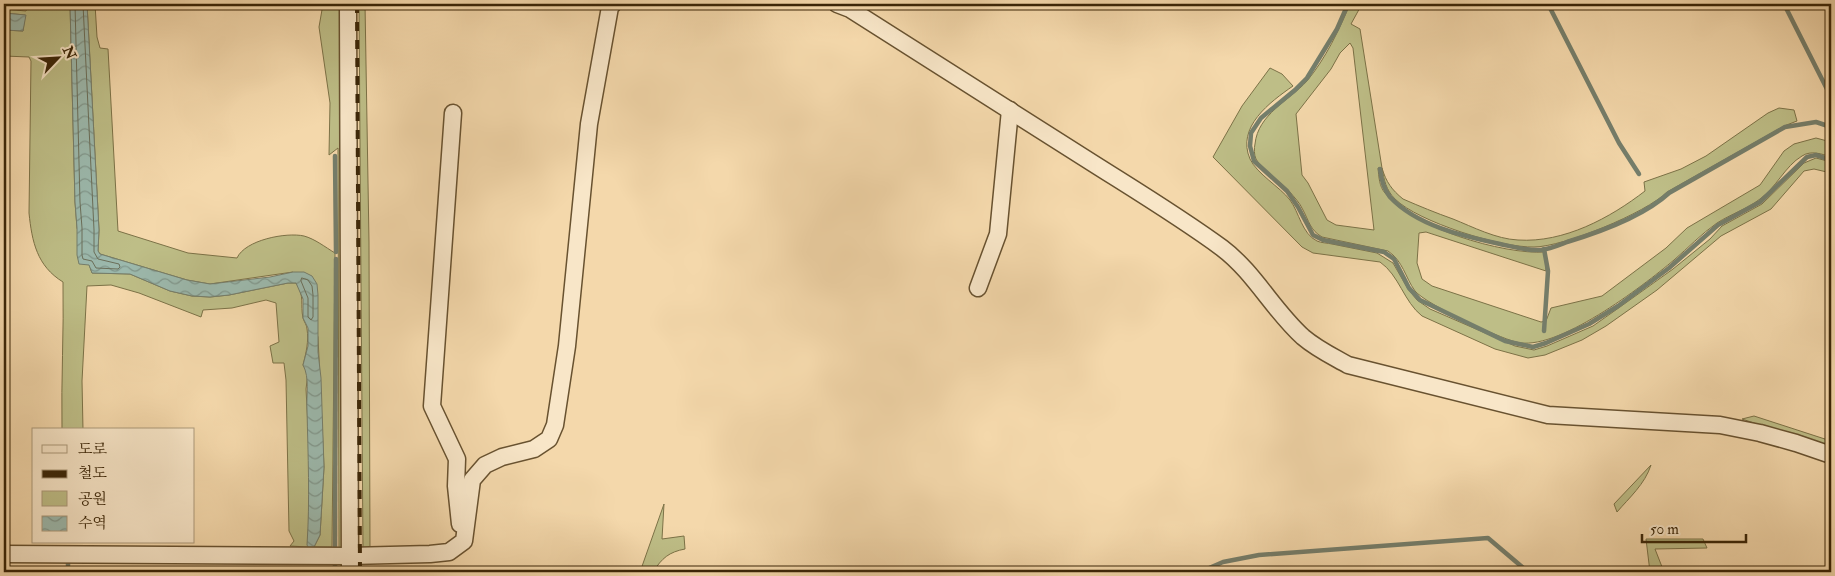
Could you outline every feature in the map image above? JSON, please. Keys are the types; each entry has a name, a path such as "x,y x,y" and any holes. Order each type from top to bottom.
{"street":[{"path":"348,4 350,564"},
{"path":"4,554 350,564 448,552 464,541 472,480 485,466 502,457 534,449 549,439 555,424 567,346 589,124 610,8 613,4"},
{"path":"846,6 1165,207 1224,250 1246,270 1303,336 1323,352 1348,364 1548,414 1720,425 1796,443 1831,456"},
{"path":"978,288 998,234 1010,110"},
{"path":"453,113 432,406 456,459 458,512 464,541"}],"green space":[{"path":"28,4 70,4 77,228 92,273 130,274 170,291 192,296 229,295 288,283 296,283 299,288 303,318 308,333 303,365 308,373 306,389 310,465 308,547 290,546 294,541 289,531 286,380 284,363 273,363 270,346 279,342 276,303 266,300 232,308 203,310 201,317 139,293 111,285 87,286 82,381 83,428 62,428 63,282 47,269 37,252 29,213 31,61 29,57 4,56 4,30 23,31 25,15 4,13 4,9 26,11"},
{"path":"87,4 95,4 97,37 100,48 108,49 118,231 188,253 237,258 248,246 277,236 287,235 308,237 335,253 332,547 314,547 320,535 324,467 318,337 293,272 210,284 187,280 100,254 98,251 99,230"},
{"path":"323,4 343,4 345,549 339,549 338,148 329,155 330,103 319,27"},
{"path":"359,4 365,4 369,242 370,550 363,550"},
{"path":"1350,4 1362,4 1351,24 1360,29 1382,168 1378,168 1379,178 1385,193 1397,205 1414,217 1459,236 1506,249 1545,252 1546,271 1426,232 1419,233 1417,263 1422,279 1432,286 1541,322 1546,321 1551,308 1602,296 1666,248 1687,228 1760,185 1784,151 1794,144 1816,138 1831,142 1831,157 1813,153 1805,154 1796,160 1760,199 1717,223 1642,285 1598,315 1575,328 1553,337 1533,343 1516,342 1463,320 1422,297 1415,291 1400,264 1388,251 1322,237 1310,225 1297,200 1256,159 1255,146 1257,134 1262,124 1314,72 1332,44","holes":["1350,43 1353,48 1374,230 1336,225 1327,220 1302,175 1296,114 1331,69 1340,53"]},
{"path":"1270,68 1282,74 1293,86 1258,116 1251,126 1247,147 1253,165 1290,200 1304,228 1312,238 1319,242 1377,253 1393,263 1408,289 1417,300 1430,309 1515,346 1534,350 1593,326 1673,269 1710,239 1722,226 1762,204 1804,163 1816,158 1831,162 1831,173 1814,169 1804,171 1771,209 1721,236 1657,290 1606,326 1582,340 1545,355 1528,358 1495,349 1422,316 1387,267 1380,262 1313,253 1302,247 1213,157 1242,106"},
{"path":"1779,108 1794,110 1797,121 1784,126 1623,219 1564,241 1534,247 1502,243 1461,232 1441,225 1406,208 1389,192 1382,168 1390,185 1403,199 1493,235 1518,240 1535,240 1569,233 1602,219 1645,191 1644,182 1681,169 1706,156 1768,113"},
{"path":"1754,416 1831,441 1831,449 1742,419"},
{"path":"1651,465 1641,485 1617,512 1614,504"},
{"path":"664,504 662,539 684,536 685,549 666,556 653,572 640,572"},
{"path":"1646,539 1703,539 1707,548 1655,549 1664,572 1650,572"}],"water":[{"path":"70,4 87,4 99,230 98,251 100,254 187,280 210,284 304,272 312,276 317,284 318,352 321,378 324,467 320,535 314,547 308,547 307,545 309,494 307,387 303,365 308,346 308,328 303,318 303,299 296,283 229,295 192,296 170,291 130,274 92,273 89,265 79,264 75,202"},
{"path":"4,13 26,15 23,31 4,30"}],"waterway":[{"path":"1348,4 1337,29 1307,78 1261,118 1251,133 1250,146 1254,161 1287,191 1313,235 1323,240 1384,252 1394,259 1409,288 1420,300 1505,341 1533,347 1589,324 1618,306 1669,268 1718,225 1760,202 1807,157 1816,155 1831,160"},
{"path":"1548,4 1619,143 1639,174"},
{"path":"1784,4 1831,97"},
{"path":"1380,169 1383,183 1390,197 1401,207 1427,223 1471,237 1531,250 1541,250 1621,223 1659,202 1669,193 1785,127 1816,122 1831,127"},
{"path":"335,156 336,252"},
{"path":"1544,249 1548,271 1544,331"},
{"path":"335,547 336,259"},
{"path":"1200,572 1223,562 1259,555 1488,538 1528,572"},
{"path":"68,559 68,572"},
{"path":"335,564 335,572"}],"railway":[{"path":"357,4 360,572"}]}
